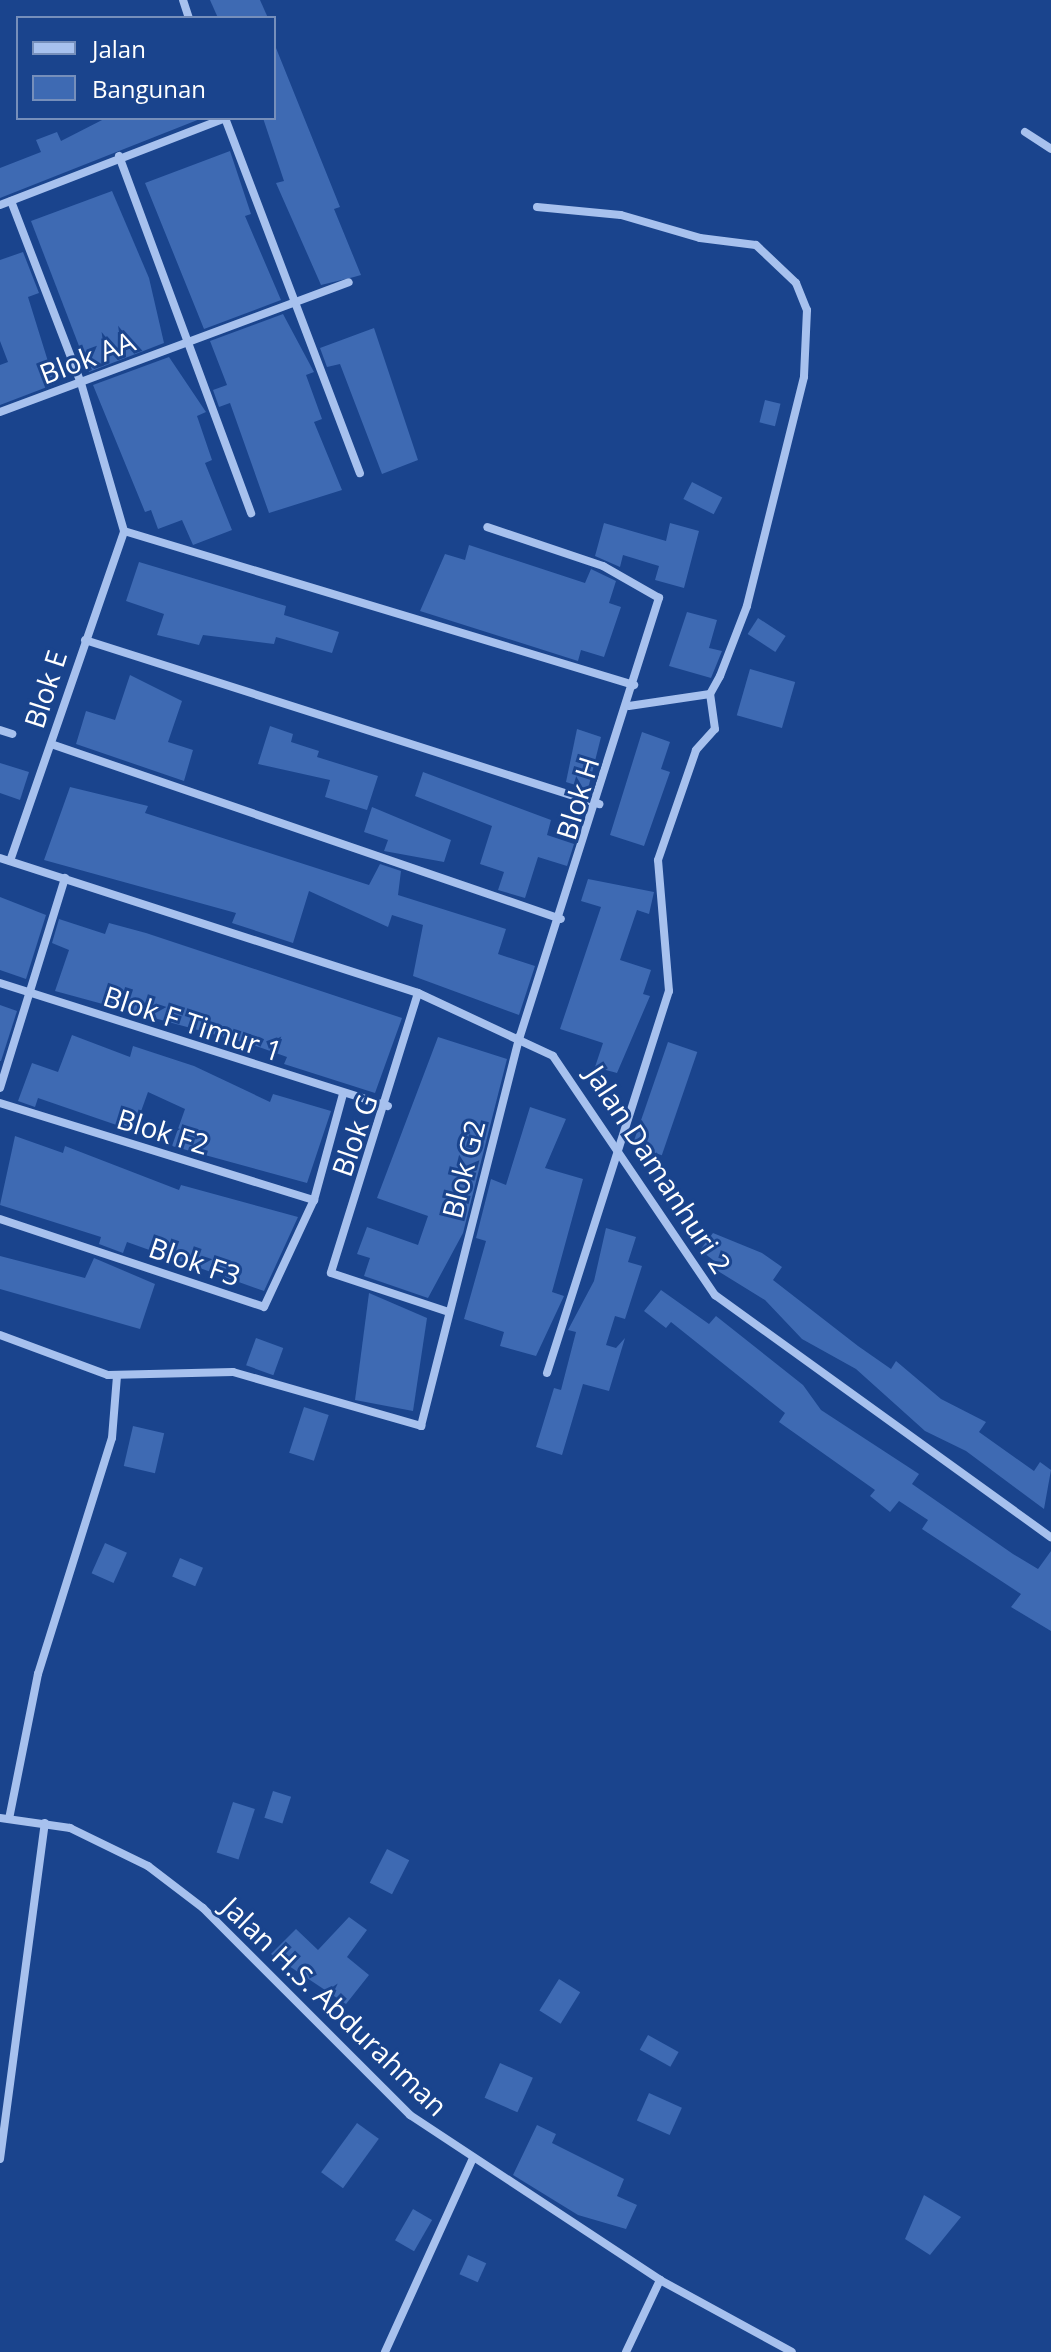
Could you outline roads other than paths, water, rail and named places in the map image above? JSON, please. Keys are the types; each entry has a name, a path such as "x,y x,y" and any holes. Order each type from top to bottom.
{"street":[{"path":"0,205 119,156 219,120"},
{"path":"226,120 293,307 360,473"},
{"path":"1025,132 1051,149"},
{"path":"119,156 251,513"},
{"path":"11,201 81,383 124,531 634,685"},
{"path":"537,207 621,215 700,238 756,245 796,283 806,303 804,377 747,606 710,694 715,729 696,750 658,860 669,991 547,1373"},
{"name":"Blok AA","path":"0,412 189,341 293,307 349,282"},
{"name":"Blok H","path":"487,527 636,581 659,598 599,804 520,1036"},
{"name":"Blok E","path":"10,861 124,531"},
{"path":"85,640 599,804"},
{"path":"629,706 710,694"},
{"path":"0,730 12,734"},
{"path":"51,744 561,919"},
{"name":"Jalan Damanhuri 2","path":"0,858 418,993 520,1036 566,1068 715,1295 1051,1537"},
{"path":"0,1088 65,878"},
{"name":"Blok F Timur 1","path":"0,983 388,1106"},
{"name":"Blok G","path":"418,993 388,1106 332,1261 331,1273 344,1283 449,1312"},
{"name":"Blok G2","path":"117,1376 257,1376 415,1429 426,1418 449,1312 520,1036"},
{"path":"314,1200 343,1094"},
{"name":"Blok F2","path":"0,1103 314,1200"},
{"name":"Blok F3","path":"0,1219 264,1307 314,1200"},
{"path":"0,1335 117,1376 112,1438 38,1674 4,1818"},
{"name":"Jalan H.S. Abdurahman","path":"4,1818 45,1823 148,1866 203,1908 376,2085 472,2160 660,2280 792,2352"},
{"path":"0,2159 45,1823"},
{"path":"385,2352 472,2160"},
{"path":"626,2352 660,2280"}]}
